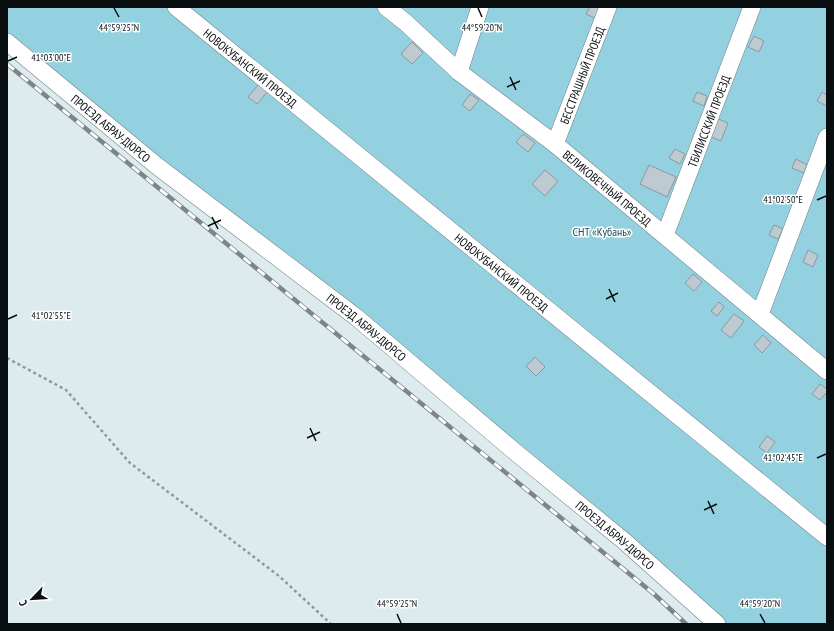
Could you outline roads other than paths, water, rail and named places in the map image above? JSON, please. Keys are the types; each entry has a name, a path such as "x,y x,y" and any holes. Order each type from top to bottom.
{"street":[{"name":"НОВОКУБАНСКИЙ ПРОЕЗД","path":"176,7 827,537"},
{"name":"ВЕЛИКОВЕЧНЫЙ ПРОЕЗД","path":"386,7 406,22 459,72 556,144 827,370"},
{"path":"459,72 480,7"},
{"name":"БЕССТРАШНЫЙ ПРОЕЗД","path":"556,144 608,7"},
{"name":"ТБИЛИССКИЙ ПРОЕЗД","path":"665,234 752,7"},
{"name":"ПРОЕЗД АБРАУ-ДЮРСО","path":"7,42 157,166 356,317 508,446 624,541 717,624"},
{"path":"760,314 827,137"}],"railway":[{"path":"7,64 654,594 686,624"}],"park label":[{"name":"СНТ «Кубань»","path":"602,231"}]}
